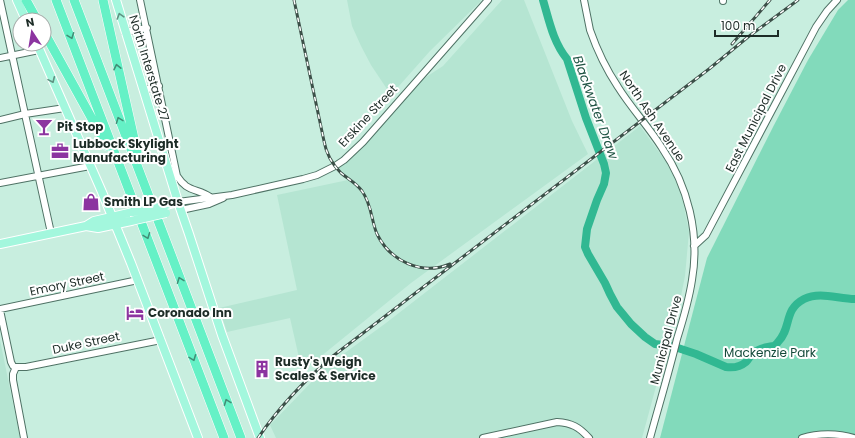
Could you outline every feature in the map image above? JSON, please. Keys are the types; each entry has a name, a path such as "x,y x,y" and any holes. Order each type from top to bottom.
{"highway":[{"path":"26,0 33,12"},
{"path":"56,0 224,438"},
{"path":"74,0 242,438"},
{"path":"103,0 133,137 150,200"},
{"path":"52,46 123,173"}],"main road":[{"path":"17,0 22,12"},
{"name":"North Interstate 27","path":"116,0 179,206 222,335 260,438"},
{"path":"40,52 114,220 198,438"},
{"name":"Erskine Street","path":"0,244 86,226 94,221 114,220 179,206"}],"street":[{"path":"0,0 51,233"},
{"path":"140,0 177,176 186,186 205,193 210,197"},
{"name":"Erskine Street","path":"179,206 210,197 232,195 303,179 326,171 344,160 363,142 488,0"},
{"name":"North Ash Avenue","path":"584,0 590,29 604,64 620,91 674,166 685,192 691,215 694,246"},
{"name":"East Municipal Drive","path":"694,246 706,235 816,27 837,0"},
{"path":"125,32 147,28"},
{"path":"0,58 24,52"},
{"path":"144,90 159,86"},
{"path":"0,120 25,114 65,108"},
{"path":"0,183 90,166"},
{"name":"Erskine Street","path":"179,206 208,204 232,195"},
{"name":"Municipal Drive","path":"650,438 676,346 692,280 694,246"},
{"name":"Emory Street","path":"0,309 138,280"},
{"path":"0,309 11,362 13,366 16,367 13,374 13,380 24,438"},
{"name":"Duke Street","path":"16,367 26,367 161,340"},
{"path":"482,438 557,422 566,422 581,429 589,438"},
{"path":"802,438 830,434 854,438"}],"shaded area":[{"path":"347,0 481,1 430,51 391,95 371,65 361,46 352,26"},
{"path":"502,0 524,0 572,121 588,154 411,283 309,366 300,362 290,318 227,332 219,308 297,290 277,195 348,180 336,168 354,155 368,141 420,81 443,66"},
{"path":"640,126 667,163 681,192 689,232 685,276 678,311 642,438 276,438 270,425 327,366 386,323"},
{"path":"0,340 20,438 0,438"}],"green space":[{"name":"Mackenzie Park","path":"848,0 855,0 855,438 660,438 707,258 808,60 838,10"}],"waterway":[{"name":"Blackwater Draw","path":"543,0 555,38 567,59 606,173 604,184 587,229 585,247 617,307 631,324 655,344 672,346 696,354 726,367 734,367 744,364 751,355 757,351 777,344 785,331 793,308 797,303 804,299 823,295 855,299"}],"railway":[{"path":"294,0 325,145 332,162 341,173 355,183 362,191 370,207 377,234 383,244 398,259 418,267 429,268 450,264"},
{"path":"732,44 770,0"},
{"path":"258,438 293,394 333,356 798,0"}],"place":[{"name":"Pit Stop","path":"44,127"},
{"name":"Lubbock Skylight Manufacturing","path":"60,151"},
{"name":"Smith LP Gas","path":"91,202"},
{"name":"Coronado Inn","path":"135,313"},
{"name":"Rusty's Weigh Scales & Service","path":"262,369"}]}
